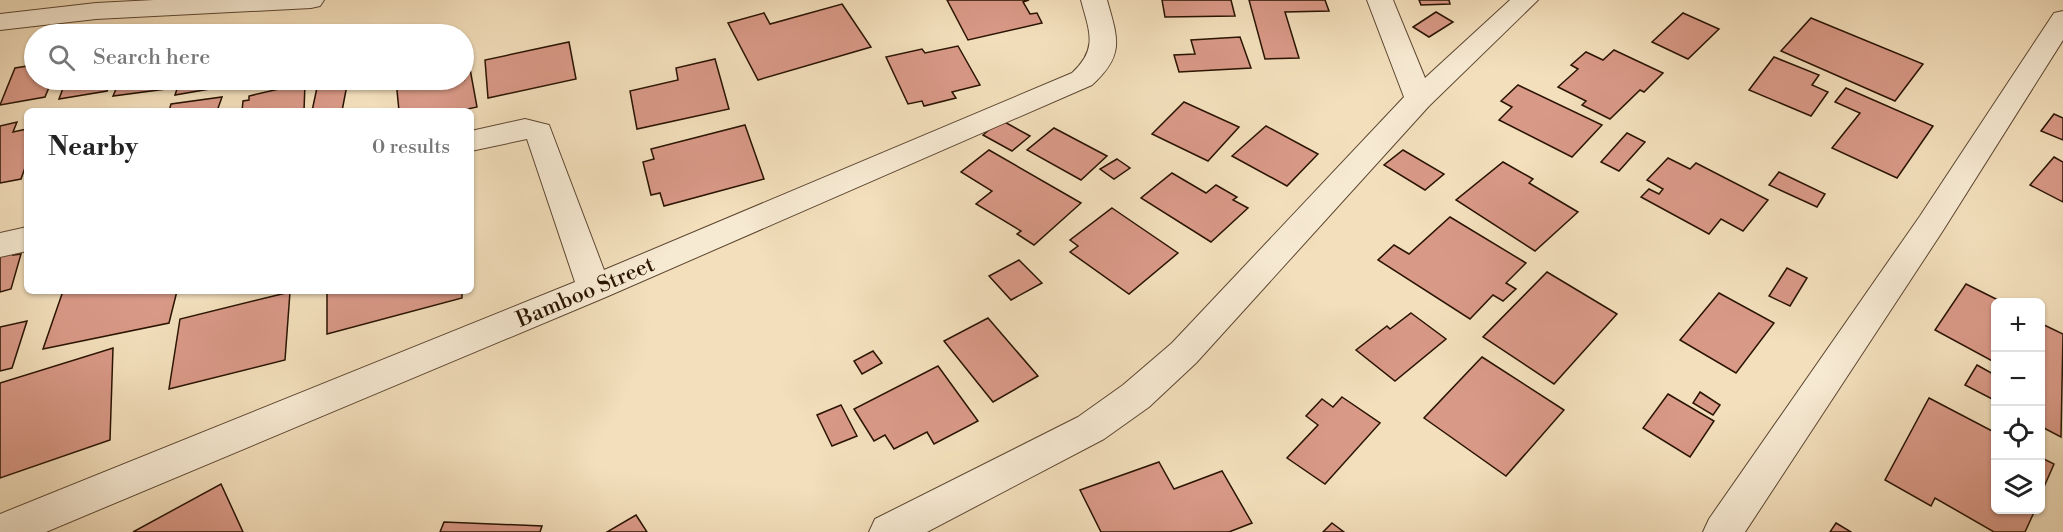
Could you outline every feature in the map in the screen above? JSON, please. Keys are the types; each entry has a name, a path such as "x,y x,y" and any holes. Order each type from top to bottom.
{"street":[{"path":"0,22 96,11 311,0"},
{"name":"Bamboo Street","path":"2,532 594,288 1082,79 1100,65 1105,49 1094,0"},
{"path":"1380,0 1419,99"},
{"path":"889,532 1091,428 1136,396 1184,353 1419,99 1525,0"},
{"path":"1723,532 2061,25"},
{"path":"474,140 525,129 539,132 594,288"},
{"path":"0,245 24,240"}],"building":[{"path":"947,0 1029,0 1023,2 1030,14 1037,13 1042,23 968,40"},
{"path":"1162,0 1231,0 1235,16 1165,17"},
{"path":"1249,0 1325,0 1329,11 1285,12 1299,58 1265,59"},
{"path":"1419,0 1449,0 1450,4 1421,5"},
{"path":"842,4 871,47 758,80 728,23 764,13 770,24"},
{"path":"1436,12 1453,22 1429,37 1413,27"},
{"path":"1683,13 1719,29 1688,59 1652,42"},
{"path":"1811,18 1923,64 1895,101 1781,51"},
{"path":"1240,37 1251,68 1179,72 1174,55 1195,54 1191,40"},
{"path":"569,42 576,79 488,98 485,60"},
{"path":"958,46 980,85 952,92 956,98 924,106 922,101 908,104 886,57 922,49 925,53"},
{"path":"1614,50 1663,73 1644,92 1640,90 1610,119 1582,105 1586,101 1558,87 1578,69 1571,65 1586,52 1603,60"},
{"path":"1774,57 1819,75 1812,85 1828,92 1811,116 1749,90"},
{"path":"715,59 729,109 637,129 630,91 678,80 676,68"},
{"path":"24,67 24,90 48,90 45,97 0,105 15,68"},
{"path":"1518,85 1602,125 1572,157 1499,120 1512,107 1501,101"},
{"path":"1846,88 1933,126 1897,178 1832,148 1860,113 1835,102"},
{"path":"62,90 107,90 107,91 59,99"},
{"path":"116,90 158,90 113,96"},
{"path":"177,90 204,90 175,95"},
{"path":"275,90 305,90 304,108 242,108 243,101 249,100 249,96"},
{"path":"316,90 346,90 343,108 313,108"},
{"path":"397,90 474,90 477,107 472,108 399,108"},
{"path":"222,97 218,108 170,108 171,104"},
{"path":"1184,102 1239,127 1208,161 1152,134"},
{"path":"2054,114 2063,118 2063,140 2041,131"},
{"path":"1001,120 1030,136 1012,151 983,135"},
{"path":"17,122 13,132 24,130 24,170 21,179 0,183 0,126"},
{"path":"745,125 764,179 664,206 660,193 651,195 643,162 654,159 651,149"},
{"path":"1266,126 1318,154 1287,186 1232,156"},
{"path":"1054,128 1107,156 1081,180 1027,150"},
{"path":"1627,133 1645,142 1619,171 1601,162"},
{"path":"989,150 1081,203 1034,245 1017,234 1021,231 976,204 992,191 961,172"},
{"path":"1403,150 1444,174 1425,190 1384,165"},
{"path":"2054,157 2063,162 2063,202 2030,185"},
{"path":"1668,158 1690,169 1696,163 1768,200 1743,231 1721,219 1709,234 1641,197 1649,189 1659,194 1663,189 1647,180"},
{"path":"1117,159 1130,168 1114,179 1100,169"},
{"path":"1503,162 1533,179 1529,183 1578,212 1535,251 1456,200"},
{"path":"1779,172 1825,194 1817,207 1769,185"},
{"path":"1172,173 1206,193 1216,185 1237,197 1233,200 1248,208 1211,242 1141,198"},
{"path":"1112,208 1178,253 1129,294 1070,252 1078,246 1070,240"},
{"path":"1450,217 1526,263 1506,283 1516,289 1503,301 1493,295 1470,319 1378,260 1394,245 1409,254"},
{"path":"16,245 13,255 21,254 11,289 0,292 0,249"},
{"path":"1019,260 1042,283 1011,300 989,276"},
{"path":"1787,268 1807,278 1790,306 1769,296"},
{"path":"1547,272 1617,314 1554,384 1483,337"},
{"path":"1966,284 1994,298 1991,298 1991,360 1935,330"},
{"path":"1719,293 1774,323 1736,373 1680,340"},
{"path":"62,294 176,294 169,323 43,349"},
{"path":"290,294 285,360 169,389 180,319"},
{"path":"327,294 462,294 462,298 327,334"},
{"path":"1411,313 1446,339 1395,381 1356,350 1387,326 1390,329"},
{"path":"988,318 1038,376 993,402 944,341"},
{"path":"27,321 12,368 0,371 0,327"},
{"path":"2045,325 2063,334 2061,437 2045,429"},
{"path":"113,348 110,440 0,478 0,383"},
{"path":"873,351 882,363 862,374 854,361"},
{"path":"1482,357 1564,410 1506,476 1424,418"},
{"path":"1977,365 1991,373 1991,398 1965,385"},
{"path":"938,366 978,421 934,444 927,432 894,449 885,435 874,441 854,409"},
{"path":"1700,392 1720,405 1713,415 1693,403"},
{"path":"1668,394 1714,421 1690,457 1643,428"},
{"path":"1342,397 1380,423 1325,484 1287,458 1318,425 1306,416 1322,399 1333,407"},
{"path":"1929,398 1991,430 1991,514 2033,514 2025,532 1994,532 1935,498 1931,506 1885,480"},
{"path":"841,405 857,436 832,446 817,415"},
{"path":"2045,460 2054,464 2045,485"},
{"path":"1159,462 1174,489 1222,471 1252,523 1229,532 1101,532 1080,490"},
{"path":"221,484 243,532 133,532"},
{"path":"636,515 647,532 607,532"},
{"path":"444,522 542,526 540,532 440,532"},
{"path":"1332,523 1344,532 1323,532"},
{"path":"1836,523 1851,532 1830,532"}]}
